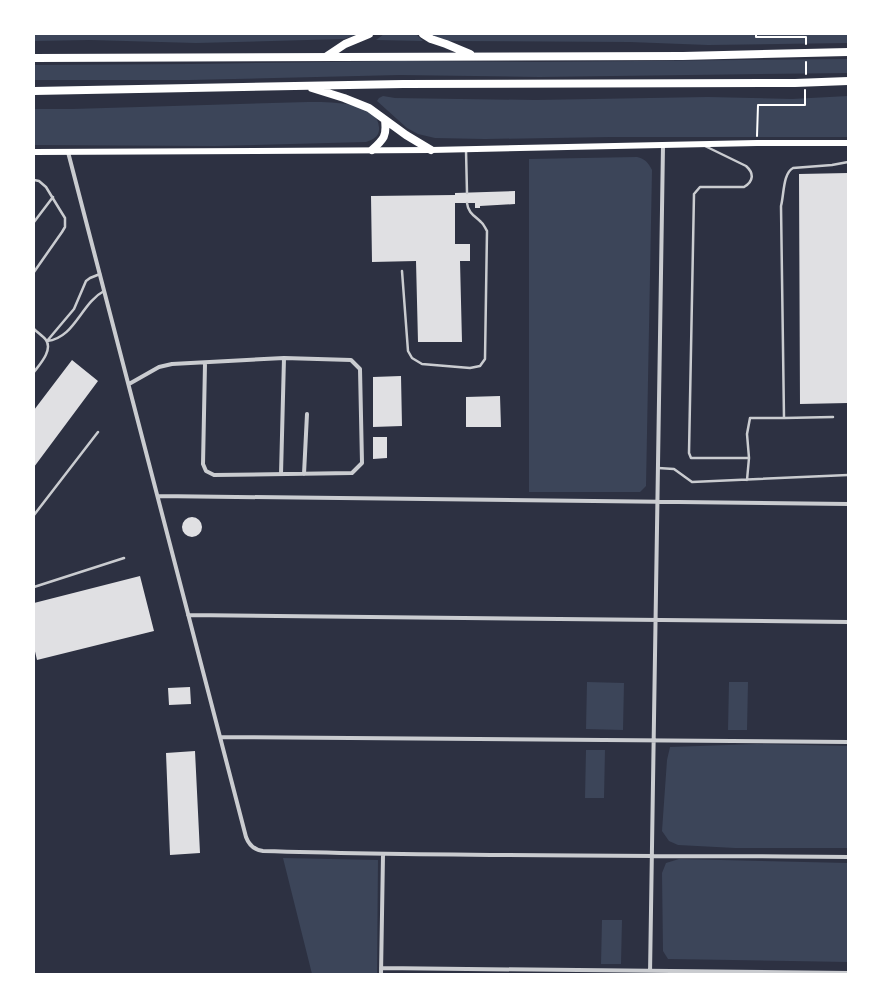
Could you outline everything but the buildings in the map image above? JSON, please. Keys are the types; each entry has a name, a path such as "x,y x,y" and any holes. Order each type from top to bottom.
{"highway":[{"path":"326,56 345,44 369,34"},
{"path":"422,34 474,56"},
{"path":"34,58 683,56 848,52"},
{"path":"34,91 403,84 787,83 848,81"},
{"path":"304,86 344,98 369,108 406,135 431,150"},
{"path":"372,150 382,141 386,130 384,120"}],"main road":[{"path":"34,152 431,150 848,142"}],"street":[{"path":"650,972 663,146"},
{"path":"68,152 246,837 252,847 263,851 383,855 848,857"},
{"path":"129,384 159,366 172,364 205,364 284,358 351,360 360,369 362,463 352,473 214,475 206,471 203,464 205,364"},
{"path":"281,474 284,358"},
{"path":"304,474 307,414"},
{"path":"158,496 848,504"},
{"path":"188,615 848,622"},
{"path":"220,737 848,742"},
{"path":"381,974 383,855"},
{"path":"381,968 848,973"}],"lane":[{"path":"703,144 746,166 751,170 752,175 749,184 744,187 700,187 694,194 688,453 691,458 749,458"},
{"path":"466,149 467,193"},
{"path":"784,418 782,206 786,178 789,170 793,168 832,165 848,162"},
{"path":"34,180 39,180 46,187 65,218 65,227 34,272"},
{"path":"34,222 53,197"},
{"path":"402,271 408,351 412,358 422,364 470,368 480,366 485,359 487,231 482,223 467,208 467,203"},
{"path":"47,341 74,309 86,281 100,274"},
{"path":"47,341 60,338 70,329 93,299 104,290"},
{"path":"34,329 47,341 48,348 46,354 34,372"},
{"path":"747,480 749,458 747,434 750,418 833,417"},
{"path":"34,515 98,432"},
{"path":"658,468 674,469 692,482 848,475"},
{"path":"34,587 124,558"}],"path":[{"path":"756,34 756,37 806,37 806,45"},
{"path":"806,60 806,75"},
{"path":"757,143 758,105 805,105 806,83"}],"shaded area":[{"path":"34,34 358,34 344,39 196,43 90,40 34,41"},
{"path":"384,34 416,34 423,41 376,40"},
{"path":"428,34 848,34 848,43 708,45 630,42 449,41 440,40"},
{"path":"848,59 848,73 539,77 400,75 190,80 34,80 34,65 402,61 537,62"},
{"path":"383,96 395,98 535,100 708,97 792,99 848,96 848,137 435,138 418,134 407,128 377,101"},
{"path":"308,102 338,103 361,108 370,112 376,118 379,133 374,138 366,142 215,146 34,145 34,109"},
{"path":"637,157 646,161 652,170 646,486 640,492 529,492 529,159"},
{"path":"587,682 624,683 623,730 586,729"},
{"path":"729,682 748,682 747,730 728,730"},
{"path":"757,744 848,746 848,848 735,848 678,845 669,841 662,831 667,760 670,747"},
{"path":"586,750 605,750 604,798 585,798"},
{"path":"283,858 378,860 377,974 312,974"},
{"path":"679,859 848,863 848,962 668,959 663,951 662,873 666,863"},
{"path":"602,920 622,920 621,964 601,964"}]}
